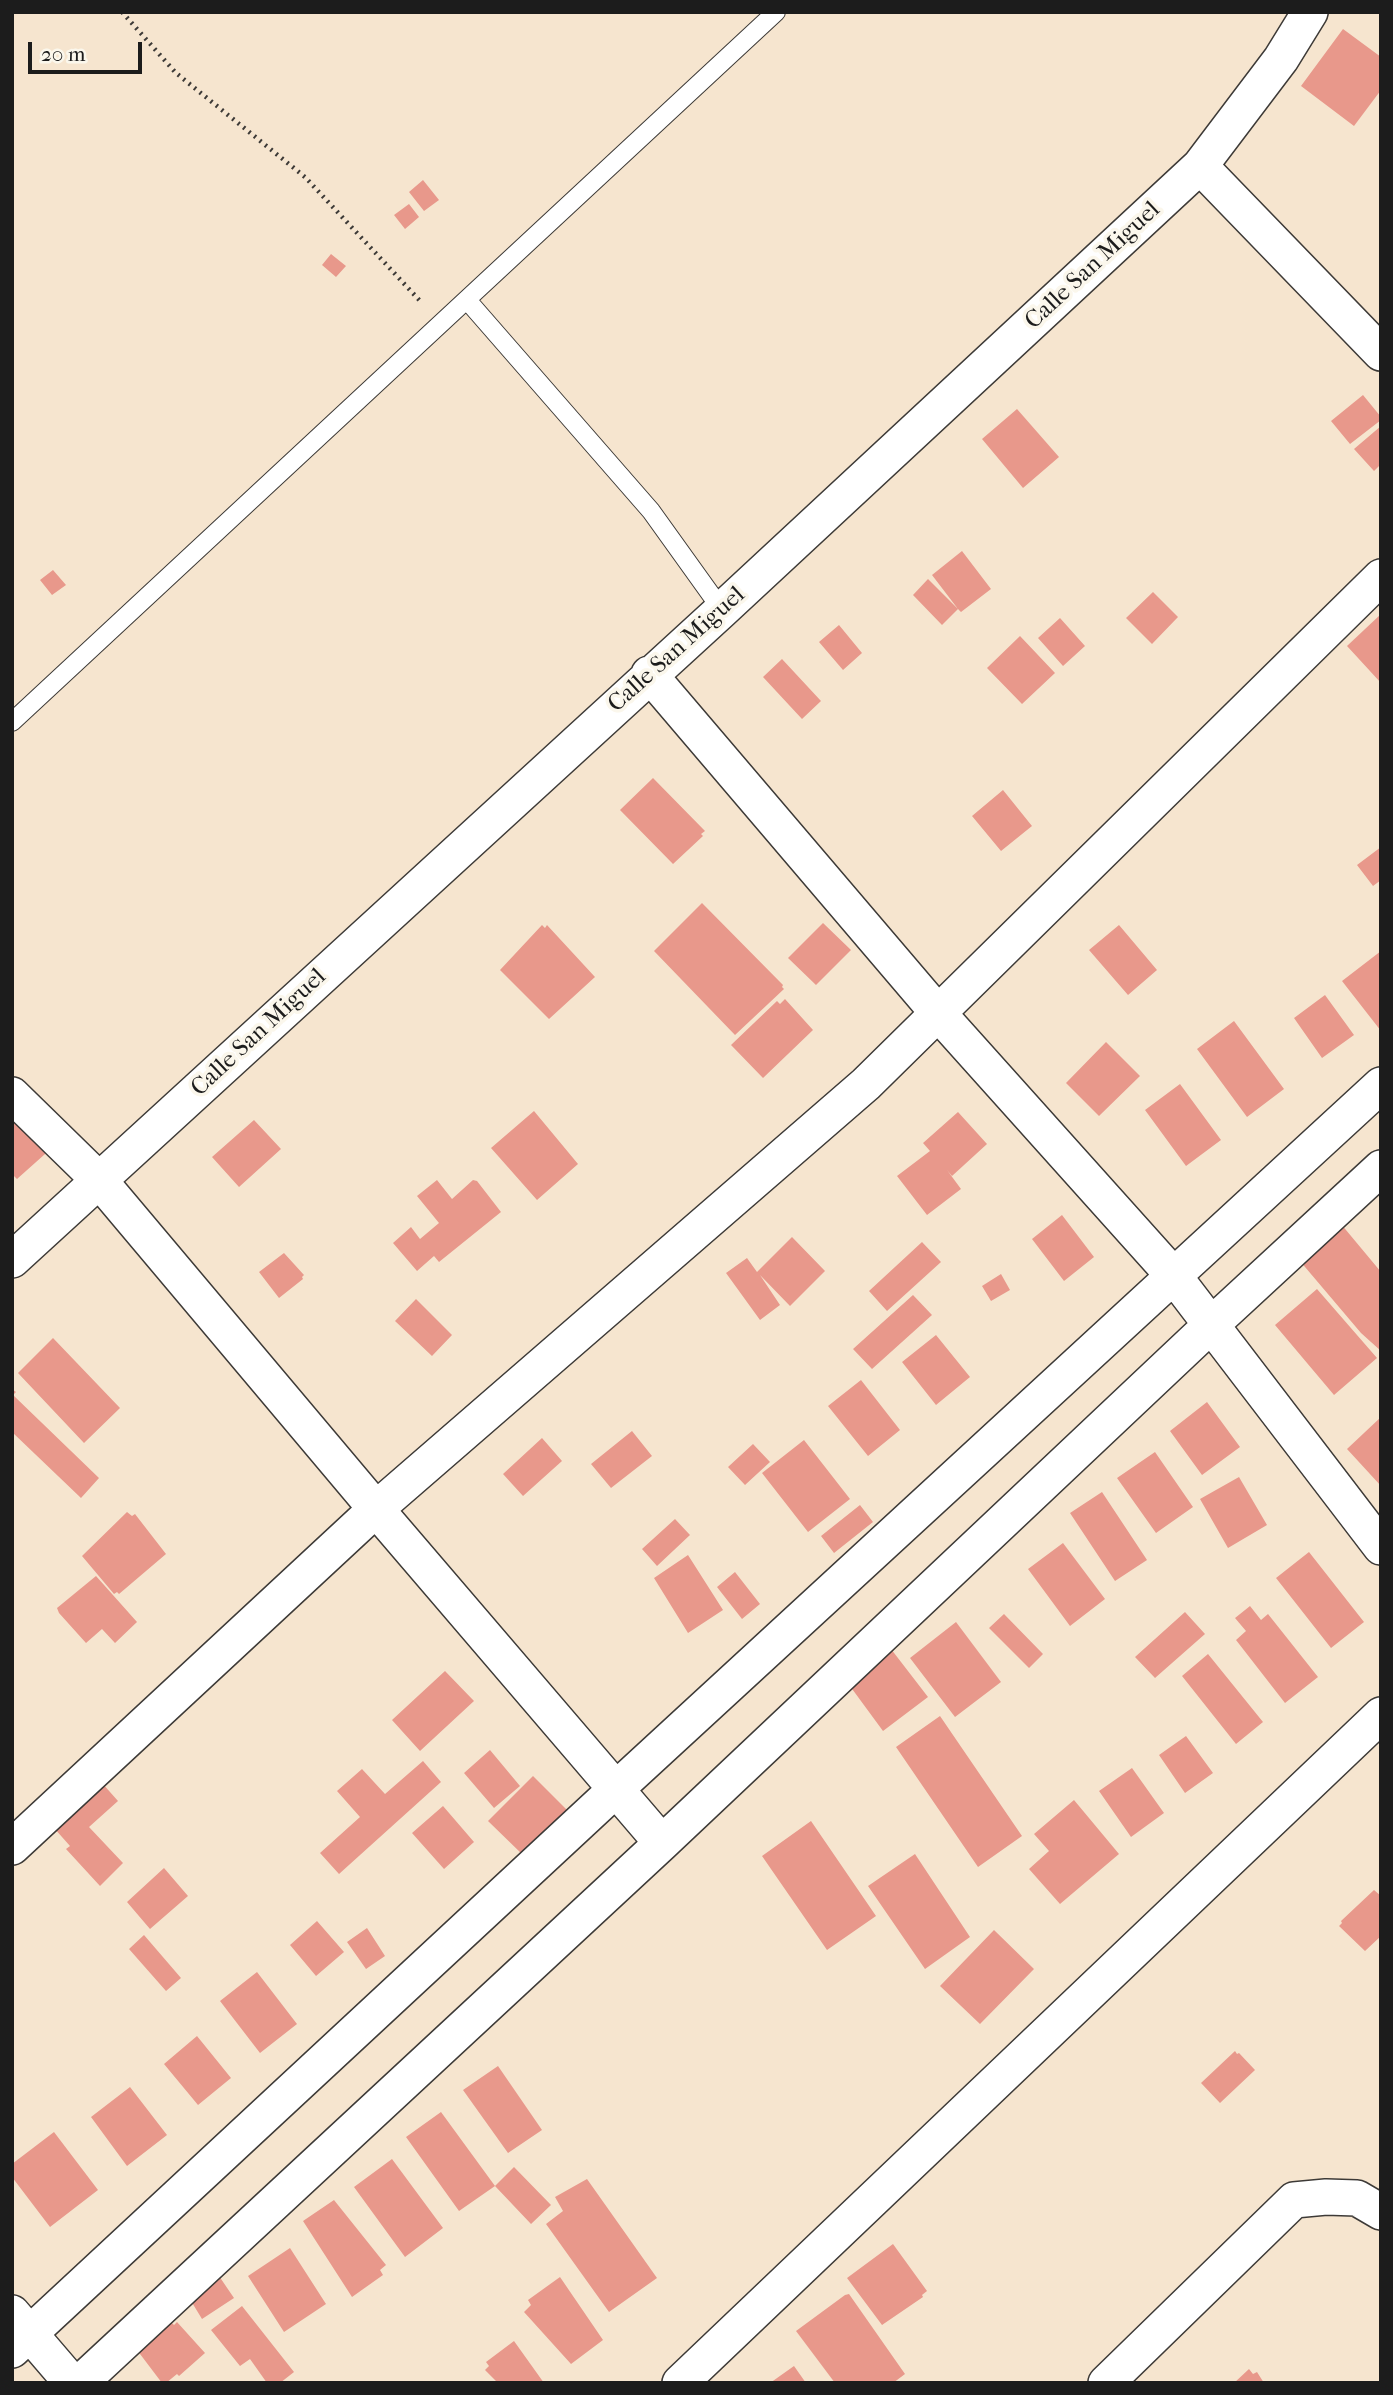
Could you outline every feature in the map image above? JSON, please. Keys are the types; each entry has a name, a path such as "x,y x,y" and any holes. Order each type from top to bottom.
{"street":[{"name":"Calle San Miguel","path":"12,1260 722,610 1200,166 1281,59 1310,12"},
{"path":"1200,166 1381,353"},
{"path":"12,1847 376,1509 866,1084 1381,577"},
{"path":"649,674 938,1013 1174,1275 1381,1547"},
{"path":"72,2383 18,2332 615,1790 1381,1085"},
{"path":"12,1095 99,1180 662,1843"},
{"path":"80,2383 662,1843 1381,1168"},
{"path":"680,2383 1381,1715"},
{"path":"1106,2383 1294,2200 1326,2197 1357,2199 1381,2212"}],"lane":[{"path":"12,722 776,12"},
{"path":"467,300 651,511 722,610"}],"path":[{"path":"122,12 176,74 305,177 442,324"}],"building":[{"path":"1343,29 1381,57 1381,90 1354,126 1301,86"},
{"path":"423,180 439,200 424,211 409,192"},
{"path":"409,204 419,217 405,229 394,215"},
{"path":"331,254 346,266 336,277 322,265"},
{"path":"1363,395 1381,420 1350,444 1331,421"},
{"path":"1017,409 1059,457 1023,488 982,439"},
{"path":"1381,426 1381,464 1374,471 1354,449"},
{"path":"962,551 991,589 961,612 932,575"},
{"path":"53,570 66,585 52,595 40,580"},
{"path":"928,579 958,609 942,625 913,595"},
{"path":"1153,592 1178,617 1152,644 1126,618"},
{"path":"1381,614 1381,683 1347,646"},
{"path":"1060,618 1085,646 1063,666 1038,638"},
{"path":"839,625 862,653 843,670 819,642"},
{"path":"1020,636 1055,673 1022,704 987,668"},
{"path":"782,659 821,701 802,719 763,677"},
{"path":"653,778 705,831 673,864 620,810"},
{"path":"1003,790 1032,826 1001,851 972,816"},
{"path":"1381,847 1381,880 1373,886 1357,865"},
{"path":"702,903 784,989 735,1035 654,951"},
{"path":"823,923 851,950 816,985 788,958"},
{"path":"542,925 545,928 547,925 595,977 549,1019 500,970"},
{"path":"1119,925 1157,970 1128,995 1089,950"},
{"path":"1381,951 1381,1031 1342,981"},
{"path":"1325,995 1354,1035 1322,1058 1294,1018"},
{"path":"785,999 813,1030 763,1078 731,1045 777,1001 780,1004"},
{"path":"1234,1021 1284,1089 1247,1117 1197,1049"},
{"path":"1106,1042 1140,1076 1099,1116 1066,1083"},
{"path":"1180,1084 1221,1140 1186,1166 1145,1110"},
{"path":"12,1098 54,1146 17,1179 12,1174"},
{"path":"534,1111 578,1164 537,1200 491,1148"},
{"path":"958,1112 987,1144 952,1176 947,1170 961,1189 927,1215 897,1176 930,1151 923,1143"},
{"path":"254,1120 281,1149 239,1187 212,1157"},
{"path":"437,1180 452,1199 473,1180 477,1181 501,1212 439,1262 434,1256 417,1271 393,1243 411,1227 420,1239 439,1223 417,1196"},
{"path":"1062,1215 1094,1257 1064,1281 1032,1239"},
{"path":"1336,1218 1381,1272 1381,1351 1361,1333 1294,1254"},
{"path":"792,1237 825,1271 790,1306 760,1275 780,1305 760,1320 726,1273 747,1258 757,1272"},
{"path":"922,1242 941,1262 887,1311 869,1291"},
{"path":"284,1253 304,1275 303,1279 279,1298 259,1272"},
{"path":"1001,1274 1010,1290 991,1301 982,1286"},
{"path":"1317,1289 1377,1358 1334,1395 1275,1325"},
{"path":"913,1295 932,1315 872,1369 853,1349"},
{"path":"416,1299 452,1335 432,1356 395,1321"},
{"path":"936,1335 970,1377 936,1405 902,1362"},
{"path":"53,1338 120,1408 84,1443 18,1373"},
{"path":"861,1380 900,1430 868,1456 828,1406"},
{"path":"12,1389 16,1392 13,1395 99,1478 81,1498 12,1432"},
{"path":"1207,1402 1240,1447 1202,1475 1170,1431"},
{"path":"1381,1417 1381,1486 1347,1449"},
{"path":"632,1431 652,1456 611,1488 591,1464"},
{"path":"542,1438 562,1461 523,1496 503,1474"},
{"path":"804,1440 850,1499 808,1532 762,1473"},
{"path":"753,1444 770,1462 745,1485 728,1467"},
{"path":"1155,1452 1193,1507 1156,1533 1117,1478"},
{"path":"1239,1477 1267,1525 1228,1548 1200,1499"},
{"path":"1102,1492 1147,1560 1115,1581 1070,1513"},
{"path":"860,1505 873,1522 834,1553 821,1536"},
{"path":"127,1512 132,1516 135,1514 166,1554 119,1594 114,1594 82,1556"},
{"path":"675,1519 690,1535 657,1566 642,1549"},
{"path":"1063,1543 1105,1599 1070,1626 1028,1569"},
{"path":"1309,1552 1364,1622 1331,1648 1276,1578"},
{"path":"688,1555 723,1610 688,1633 654,1578"},
{"path":"735,1572 760,1604 742,1619 717,1587"},
{"path":"96,1576 137,1622 115,1643 102,1629 86,1643 57,1608"},
{"path":"1250,1606 1261,1620 1268,1614 1318,1677 1285,1703 1236,1640 1246,1631 1235,1618"},
{"path":"1185,1612 1205,1634 1155,1678 1135,1657"},
{"path":"1004,1614 1043,1654 1029,1668 989,1628"},
{"path":"956,1622 1001,1682 955,1717 910,1658"},
{"path":"891,1649 928,1697 883,1731 847,1682"},
{"path":"1208,1654 1263,1722 1236,1744 1182,1676"},
{"path":"445,1671 474,1701 420,1751 392,1720"},
{"path":"940,1716 1022,1836 978,1867 896,1747"},
{"path":"1186,1736 1213,1773 1185,1793 1159,1755"},
{"path":"490,1750 520,1786 494,1808 464,1773"},
{"path":"423,1761 441,1782 339,1874 320,1853 360,1817 337,1791 362,1769 385,1794"},
{"path":"1132,1768 1164,1813 1131,1837 1099,1791"},
{"path":"533,1776 568,1811 524,1856 488,1821"},
{"path":"102,1783 118,1801 89,1827 123,1863 100,1886 66,1849 70,1846 54,1828"},
{"path":"1074,1800 1119,1854 1060,1904 1029,1869 1049,1851 1034,1834"},
{"path":"443,1806 474,1842 444,1869 412,1833"},
{"path":"811,1821 876,1916 827,1950 762,1856"},
{"path":"915,1854 970,1937 925,1969 868,1886"},
{"path":"164,1868 188,1896 150,1929 127,1902"},
{"path":"1374,1890 1381,1896 1381,1936 1365,1951 1339,1926"},
{"path":"317,1921 344,1952 316,1976 290,1945"},
{"path":"367,1928 385,1956 366,1969 347,1942"},
{"path":"994,1930 1034,1969 980,2024 940,1986"},
{"path":"144,1935 181,1978 166,1991 129,1949"},
{"path":"257,1972 297,2024 260,2053 220,2001"},
{"path":"197,2036 231,2078 198,2105 164,2064"},
{"path":"1235,2051 1255,2070 1220,2103 1201,2083"},
{"path":"498,2066 542,2130 508,2153 463,2090"},
{"path":"130,2087 167,2135 127,2166 91,2117"},
{"path":"441,2112 495,2186 459,2211 406,2137"},
{"path":"54,2132 98,2190 50,2227 12,2177 12,2164"},
{"path":"392,2159 443,2228 405,2257 354,2187"},
{"path":"514,2167 551,2205 531,2224 495,2186"},
{"path":"587,2179 657,2278 609,2312 546,2224 563,2211 555,2197"},
{"path":"334,2200 386,2265 380,2270 383,2275 352,2297 303,2221"},
{"path":"893,2244 927,2291 923,2297 882,2325 847,2278"},
{"path":"290,2248 326,2304 284,2332 248,2276"},
{"path":"219,2276 234,2298 202,2319 188,2296"},
{"path":"560,2277 603,2340 571,2364 524,2312 531,2305 528,2300"},
{"path":"849,2294 905,2374 893,2383 835,2383 796,2331"},
{"path":"242,2306 294,2372 280,2383 267,2383 250,2359 240,2366 211,2330"},
{"path":"171,2322 174,2325 177,2322 205,2353 179,2376 177,2374 162,2383 137,2350"},
{"path":"514,2341 544,2383 498,2383 485,2370 489,2366 486,2362"},
{"path":"794,2366 806,2383 770,2383"},
{"path":"1249,2369 1253,2374 1257,2372 1264,2383 1234,2383"}]}
